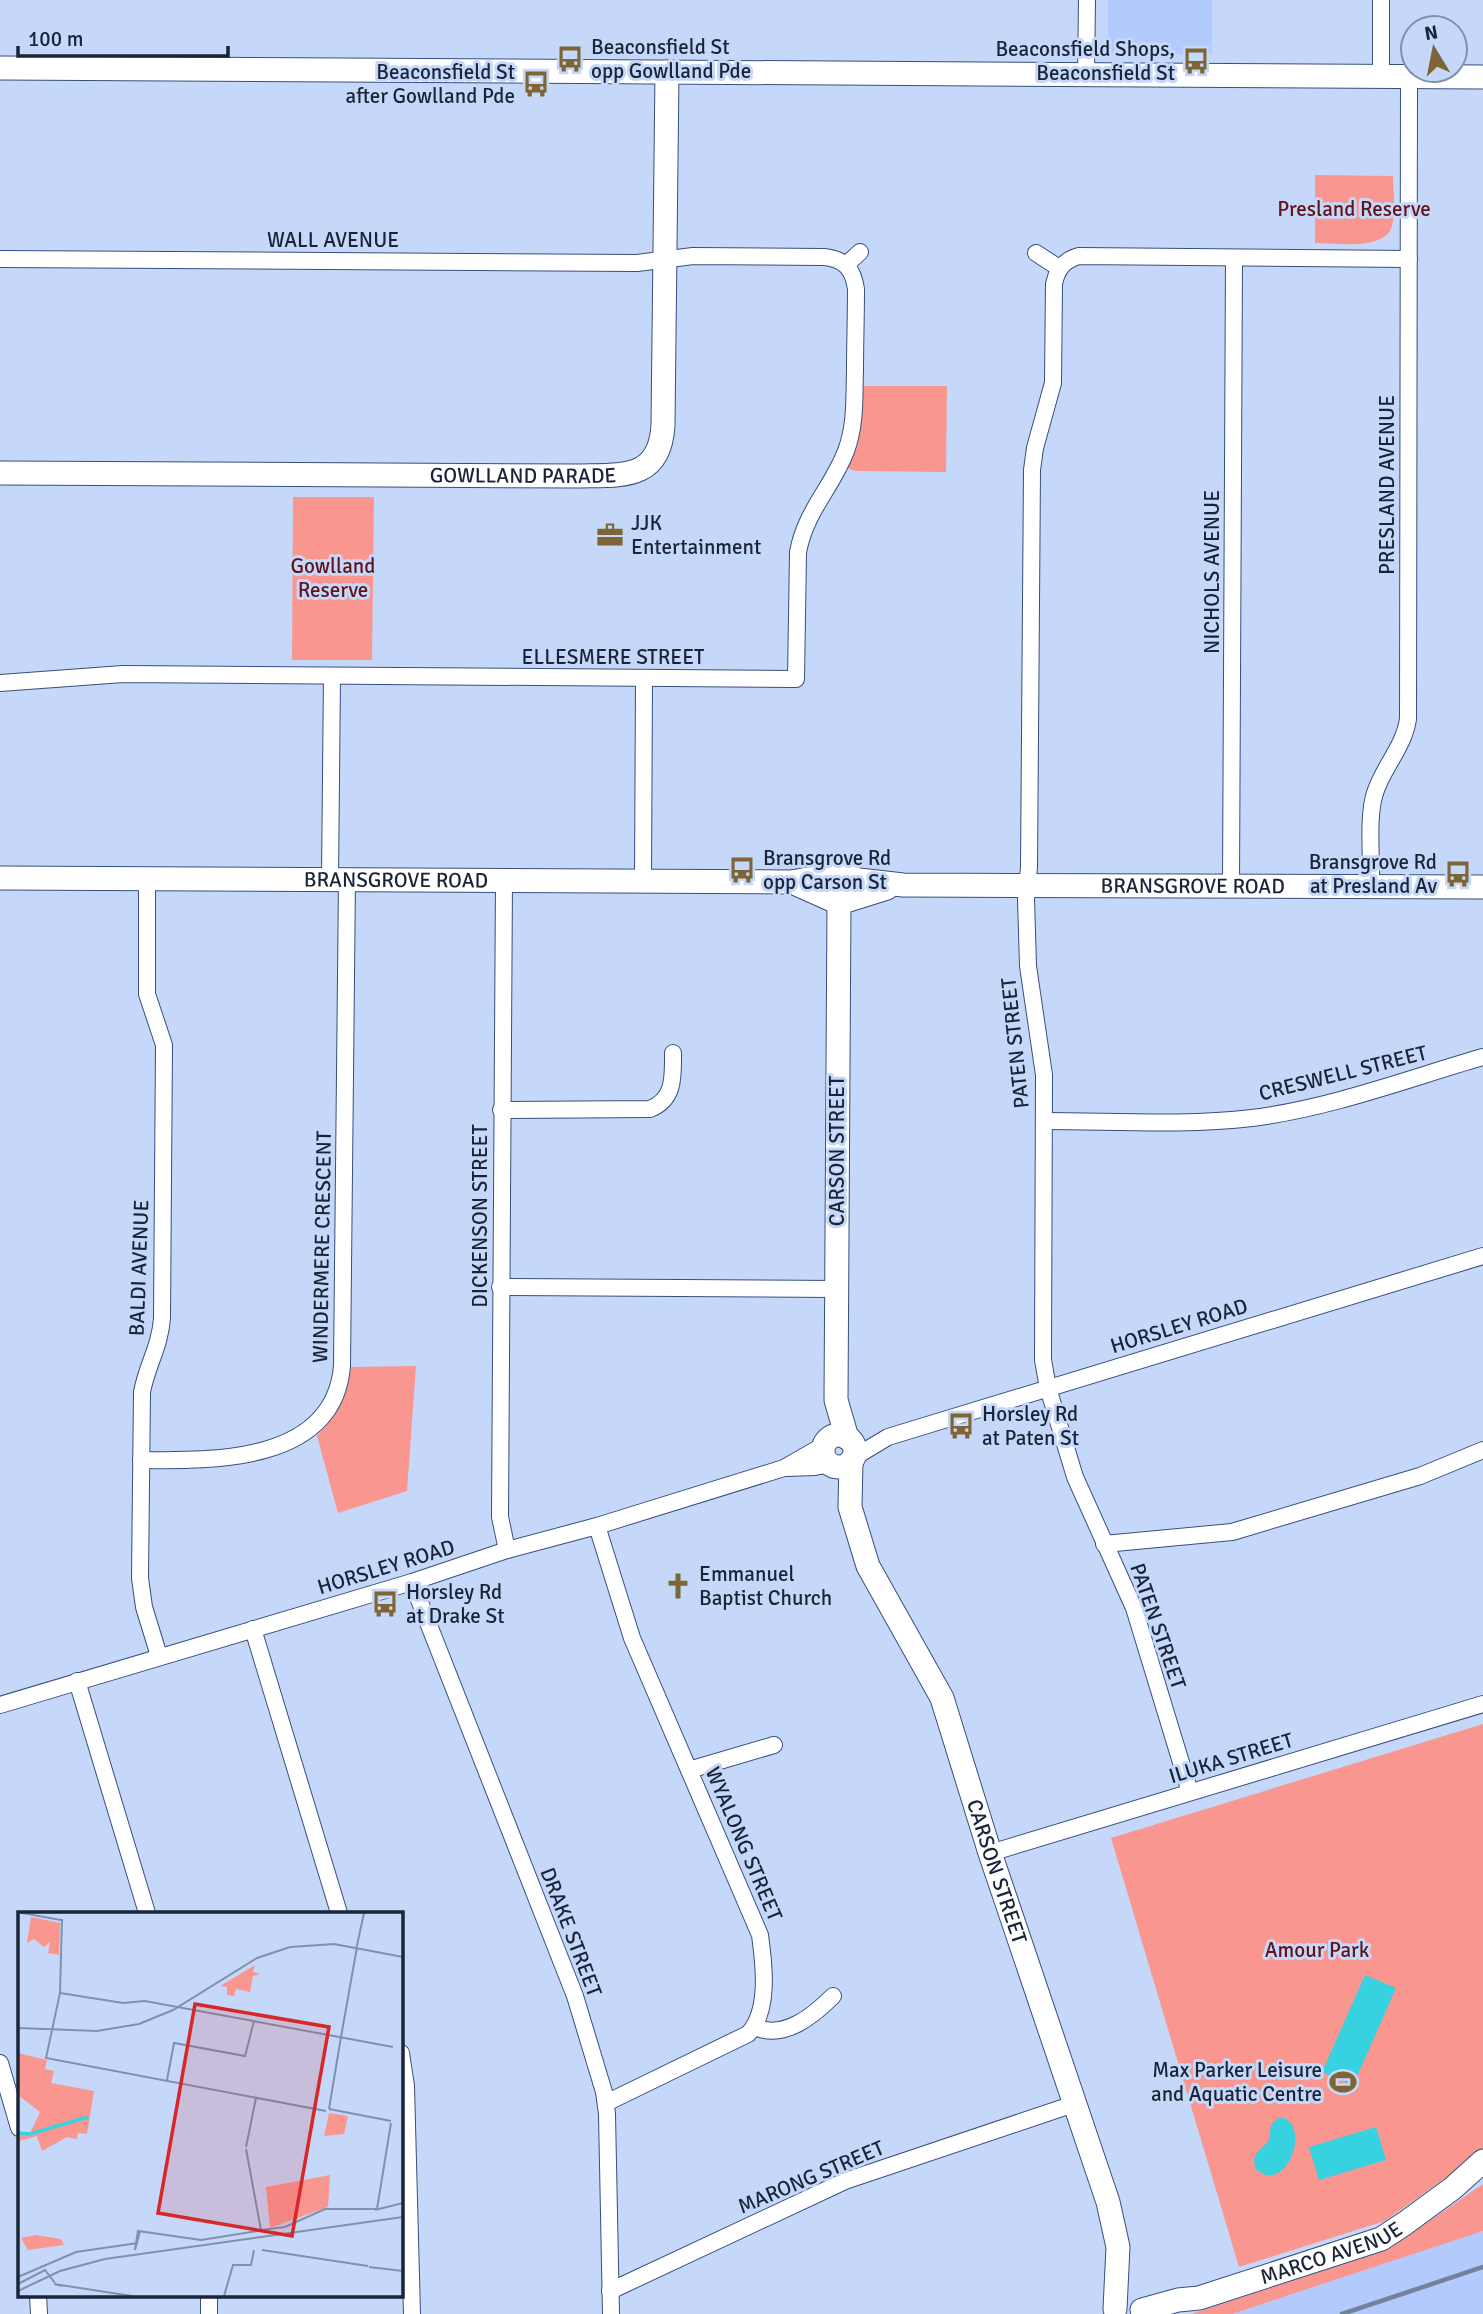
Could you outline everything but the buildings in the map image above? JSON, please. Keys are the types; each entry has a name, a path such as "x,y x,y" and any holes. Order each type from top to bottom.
{"street":[{"path":"1086,74 1087,0"},
{"path":"1381,0 1381,76"},
{"path":"0,68 1399,76"},
{"name":"GOWLLAND PARADE","path":"0,473 579,476 636,472 645,468 653,459 662,436 667,72"},
{"name":"PRESLAND AVENUE","path":"1371,886 1373,800 1379,782 1403,738 1408,719 1409,84"},
{"path":"665,259 693,256 824,257 847,264 860,252"},
{"path":"1036,253 1059,268 1071,258 1079,256 1409,259"},
{"name":"WALL AVENUE","path":"0,258 637,263 665,259"},
{"name":"NICHOLS AVENUE","path":"1231,885 1234,258"},
{"name":"ELLESMERE STREET","path":"0,683 105,674 796,679 797,568 801,538 811,511 845,453 853,422 856,289 855,279 847,264"},
{"name":"PATEN STREET","path":"1059,268 1054,284 1053,383 1032,470 1028,966 1043,1059 1044,1360 1048,1388 1079,1486 1137,1618 1190,1793"},
{"name":"WINDERMERE CRESCENT","path":"141,1460 224,1460 281,1444 303,1435 315,1426 338,1392 342,1366 338,879 332,676"},
{"path":"643,880 644,679"},
{"name":"BRANSGROVE ROAD","path":"0,878 792,882 839,890 904,885 1027,884 1483,887"},
{"name":"BALDI AVENUE","path":"147,879 147,994 162,1037 164,1054 162,1318 160,1340 144,1380 141,1460 142,1592 159,1656"},
{"name":"DICKENSON STREET","path":"504,880 500,1517 507,1550"},
{"name":"CARSON STREET","path":"839,890 836,1400 839,1452 850,1507 873,1578 925,1664 942,1698 990,1853 1110,2209 1118,2247 1142,2311"},
{"path":"501,1110 650,1109 658,1106 670,1091 673,1082 673,1053"},
{"name":"CRESWELL STREET","path":"1044,1121 1191,1121 1252,1118 1315,1106 1483,1057"},
{"name":"HORSLEY ROAD","path":"0,1704 784,1468 815,1467 839,1452 1483,1256"},
{"path":"500,1287 836,1289"},
{"path":"1104,1544 1233,1532 1420,1476 1483,1450"},
{"name":"WYALONG STREET","path":"597,1526 632,1638 760,1935 763,1998 762,2010 755,2027"},
{"name":"DRAKE STREET","path":"412,1582 575,1996 606,2103 611,2314"},
{"path":"253,1629 339,1912"},
{"path":"77,1681 147,1912"},
{"name":"ILUKA STREET","path":"990,1853 1483,1704"},
{"path":"689,1770 774,1745"},
{"path":"606,2103 741,2039 755,2027 772,2032 813,2016 833,1996"},
{"path":"402,2058 407,2086 412,2314"},
{"path":"0,2063 18,2125"},
{"name":"MARONG STREET","path":"610,2291 845,2181 1074,2104"},
{"name":"MARCO AVENUE","path":"1114,2312 1127,2304 1142,2311 1178,2300 1199,2298 1371,2243 1404,2224 1453,2188 1483,2161"},
{"name":"MARCO AVENUE","path":"1453,2188 1483,2173"},
{"name":"CARSON STREET","path":"1114,2312 1118,2247"},
{"path":"38,2296 39,2314"},
{"path":"209,2296 209,2314"},
{"name":"MARCO AVENUE","path":"1173,2314 1199,2298"}],"shaded area":[{"path":"1108,0 1212,0 1212,54 1114,55 1108,48"},
{"path":"1365,1975 1396,1988 1356,2079 1359,2080 1356,2087 1322,2072"},
{"path":"1278,2118 1285,2118 1292,2126 1294,2148 1284,2168 1276,2174 1266,2175 1256,2169 1254,2159 1269,2140 1271,2125"},
{"path":"1376,2127 1386,2160 1319,2180 1309,2147"},
{"path":"1483,2231 1483,2314 1232,2314 1275,2300"}],"green space":[{"name":"Presland Reserve","path":"1315,175 1393,176 1394,214 1388,234 1380,239 1358,244 1315,243"},
{"path":"864,386 947,386 946,472 856,471 847,468 859,436"},
{"name":"Gowlland Reserve","path":"293,497 374,497 372,660 292,660"},
{"path":"416,1366 407,1491 338,1513 317,1436 340,1404 351,1367"},
{"name":"Amour Park","path":"1483,1724 1483,2151 1385,2221 1239,2267 1111,1838"},
{"path":"1483,2184 1483,2231 1232,2314 1191,2314 1387,2250"}],"railway":[{"path":"1342,2314 1483,2267"}],"place":[{"name":"Beaconsfield St opp Gowlland Pde","path":"570,59"},
{"name":"Beaconsfield Shops, Beaconsfield St","path":"1196,61"},
{"name":"Beaconsfield St after Gowlland Pde","path":"536,84"},
{"name":"JJK Entertainment","path":"610,535"},
{"name":"Bransgrove Rd opp Carson St","path":"742,870"},
{"name":"Bransgrove Rd at Presland Av","path":"1458,874"},
{"name":"Horsley Rd at Paten St","path":"961,1426"},
{"name":"Emmanuel Baptist Church","path":"678,1586"},
{"name":"Horsley Rd at Drake St","path":"385,1604"},
{"name":"Max Parker Leisure and Aquatic Centre","path":"1343,2082"}]}
